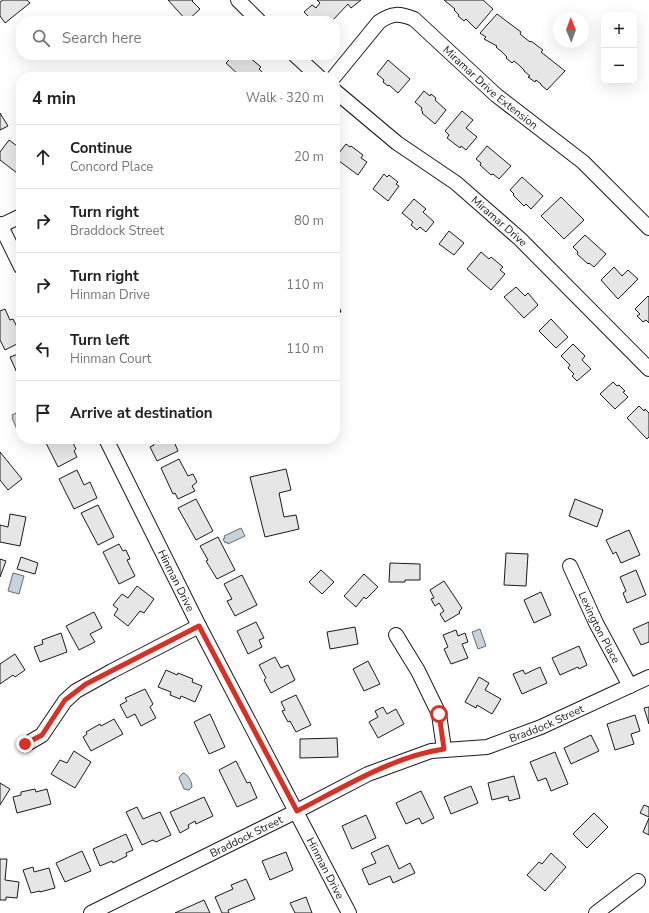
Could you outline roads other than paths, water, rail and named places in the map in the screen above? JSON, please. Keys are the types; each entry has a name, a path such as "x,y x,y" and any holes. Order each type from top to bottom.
{"street":[{"path":"238,0 254,16"},
{"name":"Miramar Drive Extension","path":"338,72 379,22 387,16 394,14 404,15 414,19 496,94 583,162 649,228"},
{"path":"300,60 314,72"},
{"name":"Miramar Drive","path":"340,95 397,142 456,183 520,239 649,369"},
{"path":"16,218 0,225 16,257"},
{"name":"Hinman Drive","path":"108,444 199,626 349,913"},
{"name":"Lexington Place","path":"570,566 596,623 630,686"},
{"path":"25,744 42,735 65,700 76,692 99,678 199,626"},
{"path":"396,635 418,671 439,714 444,749"},
{"name":"Braddock Street","path":"91,913 297,811 368,774 431,751 487,747 541,727 649,677"},
{"path":"596,913 638,881"}]}
